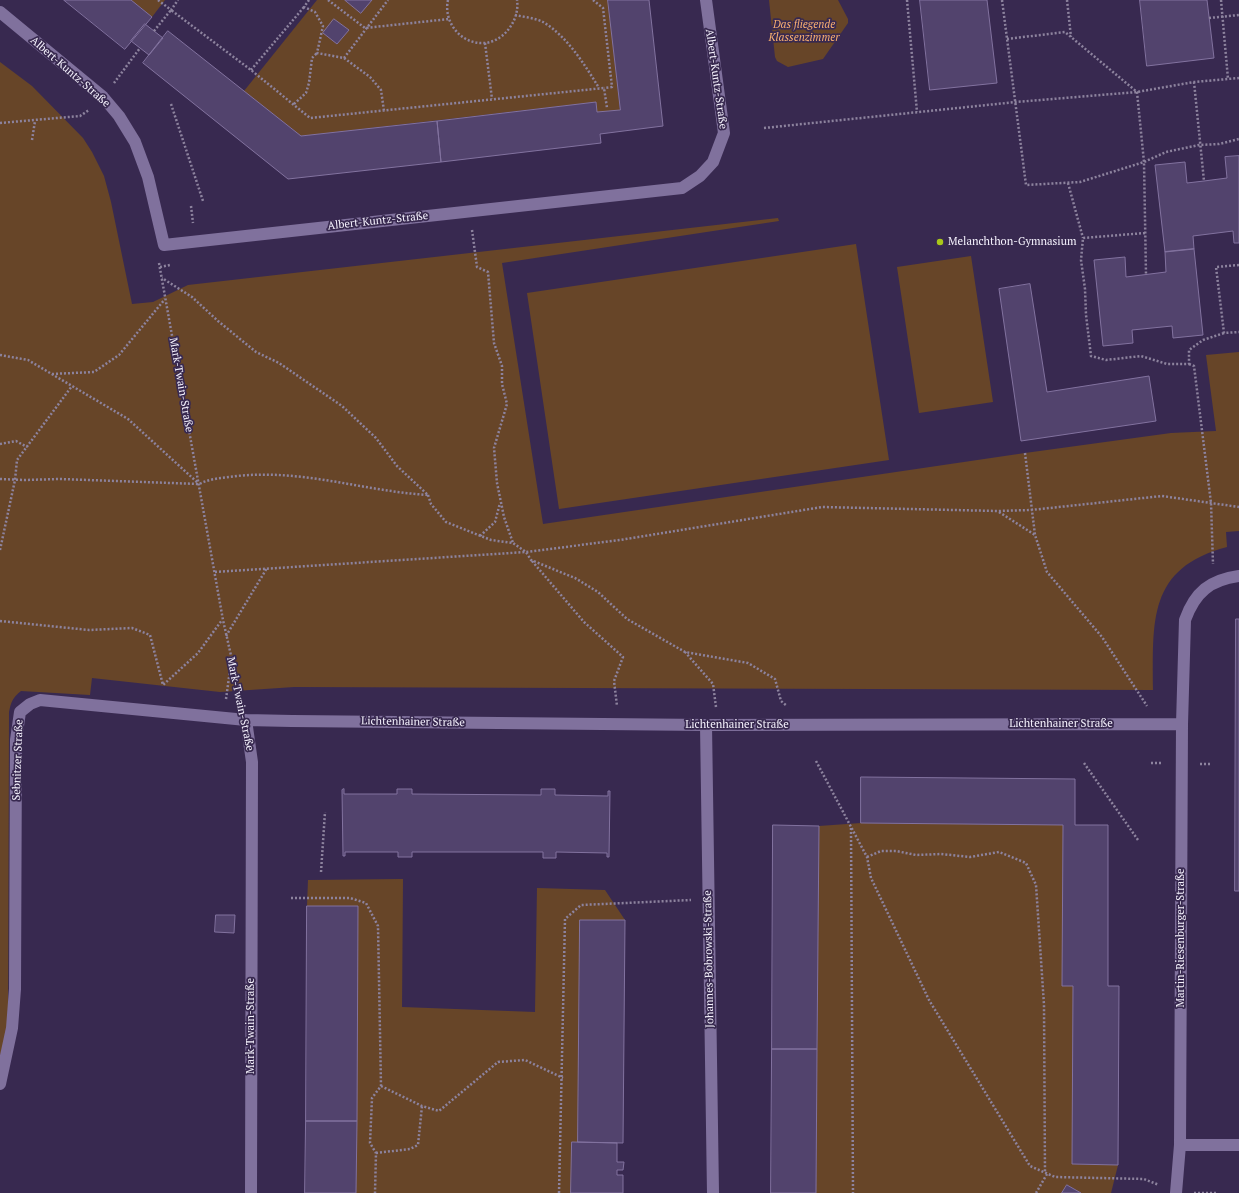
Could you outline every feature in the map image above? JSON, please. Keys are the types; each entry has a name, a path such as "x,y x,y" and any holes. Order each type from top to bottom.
{"street":[{"name":"Albert-Kuntz-Straße","path":"0,12 103,97 119,116 135,142 148,177 164,245 682,188 700,176 713,162 724,132 706,0"},
{"path":"1213,583 1224,578 1239,576"},
{"name":"Martin-Riesenburger-Straße","path":"1176,1193 1180,1145 1182,724 1185,620 1190,608 1199,595 1213,583"},
{"name":"Sebnitzer Straße","path":"0,1084 12,1028 15,989 16,740 20,712 30,704 40,700 246,720 292,721"},
{"name":"Mark-Twain-Straße","path":"246,720 252,762 251,1193"},
{"name":"Lichtenhainer Straße","path":"292,721 712,725 1182,724"},
{"name":"Johannes-Bobrowski-Straße","path":"712,725 712,1193"},
{"path":"1180,1145 1239,1145"}],"path":[{"path":"158,0 251,70 310,118 599,88 612,88 603,8 593,0"},
{"path":"154,31 178,0"},
{"path":"251,70 310,0"},
{"path":"328,0 365,28 449,19"},
{"path":"344,58 365,28 388,0"},
{"path":"448,0 446,6 449,19 455,31 474,42 485,43 502,35 514,21 517,0"},
{"path":"907,0 917,112"},
{"path":"1002,0 1026,185 1080,182 1144,162 1166,152 1199,145 1219,144 1239,139"},
{"path":"1067,0 1071,37"},
{"path":"1221,0 1228,79"},
{"path":"294,104 306,93 309,83 312,58 317,54 323,26 315,12 304,7"},
{"path":"515,15 542,21 569,45 585,64 599,88"},
{"path":"1209,18 1239,15"},
{"path":"1007,40 1066,32 1137,92 1144,162 1146,275"},
{"path":"485,43 492,99"},
{"path":"0,123 80,116 103,97 140,48"},
{"path":"317,54 344,58 370,77 381,90 384,111"},
{"path":"764,128 1016,102 1137,92 1194,82 1239,78"},
{"path":"1194,82 1199,145 1204,181"},
{"path":"604,88 607,108"},
{"path":"171,104 203,201"},
{"path":"32,140 35,121"},
{"path":"1068,182 1083,238 1081,260 1091,356 1106,360 1141,356 1167,364 1189,364 1194,366 1211,503 1213,583"},
{"path":"1083,238 1145,233"},
{"name":"Mark-Twain-Straße","path":"164,245 159,263 165,298 226,636 246,720"},
{"path":"474,245 477,267 488,272 494,343 502,366 502,384 507,404 494,448 504,517 513,543"},
{"path":"1224,333 1216,268 1239,265"},
{"path":"162,278 192,297 218,321 256,352 279,363 342,406 376,438 398,466 428,495 431,504 446,522 490,540 513,543 526,552 531,560 584,622 623,657 614,681 619,724"},
{"path":"51,374 94,372 119,355 165,298"},
{"path":"1189,364 1189,350 1203,340 1224,333 1239,332"},
{"path":"0,355 28,360 128,419 199,484"},
{"path":"0,550 15,480 17,460 72,386"},
{"path":"0,444 16,441 27,447"},
{"path":"1025,453 1035,535 1047,572 1102,637 1147,705 1154,709"},
{"path":"0,484 2,479 60,479 199,484 209,479 251,475 295,475 385,490 428,495"},
{"path":"215,572 526,552 620,540 822,507 998,511 1031,510 1162,496 1239,507"},
{"path":"480,536 495,522 501,500"},
{"path":"998,511 1035,535"},
{"path":"531,560 575,578 598,592 627,619 685,652 713,684 712,725"},
{"path":"226,636 267,568"},
{"path":"0,621 89,630 132,628 144,632 150,635 163,685 198,652 223,620"},
{"path":"685,652 748,663 762,671 775,679 781,701 810,725"},
{"path":"816,761 867,857 871,878 929,1000 1030,1166 1055,1177 1144,1179"},
{"path":"1084,763 1138,840"},
{"path":"321,872 325,812"},
{"path":"851,827 853,1193"},
{"path":"867,857 881,851 896,851 916,855 941,854 970,857 999,852 1026,863 1036,885 1044,1005 1046,1173 1036,1193"},
{"path":"290,898 350,898 366,903 378,926 380,1086 372,1098 370,1142 376,1154 375,1193"},
{"path":"559,1193 563,1078 565,919 581,905 695,900"},
{"path":"380,1086 422,1106 440,1111 498,1062 525,1060 563,1078"},
{"path":"376,1154 410,1149 418,1145 422,1106"}],"green space":[{"path":"131,0 165,0 152,17"},
{"path":"317,0 608,0 620,110 597,112 596,102 301,136 244,91"},
{"name":"Das fliegende Klassenzimmer","path":"769,0 838,0 848,19 848,23 823,59 788,67 777,61 775,57"},
{"path":"0,62 32,86 83,138 92,152 104,176 111,202 132,304 153,302 188,285 778,218 779,221 502,263 543,524 1025,453 1171,433 1216,431 1206,355 1239,352 1239,531 1226,532 1227,547 1201,556 1182,569 1168,584 1160,601 1155,620 1153,642 1153,690 294,687 220,692 92,678 90,695 21,691 13,700 9,712 8,1026 0,1057"},
{"path":"856,244 889,460 559,509 527,293"},
{"path":"971,256 993,402 919,413 897,267"},
{"path":"861,823 1063,825 1062,985 1073,986 1072,1164 1118,1165 1111,1193 1081,1193 1067,1185 1062,1193 816,1193 819,826"},
{"path":"403,879 402,1007 535,1012 537,888 605,890 625,920 580,920 578,1142 572,1143 571,1193 356,1193 358,907 307,906 308,880"}],"building":[{"path":"64,0 131,0 152,17 125,49"},
{"path":"345,0 372,0 361,13"},
{"path":"608,0 649,0 663,126 600,134 601,143 441,162 437,121 596,102 597,112 620,110"},
{"path":"920,0 987,0 997,83 930,90"},
{"path":"1140,0 1207,0 1214,58 1147,66"},
{"path":"334,19 349,30 337,44 323,33"},
{"path":"145,24 163,38 149,55 131,41"},
{"path":"168,31 301,136 437,121 441,162 288,179 143,63"},
{"path":"1239,156 1239,243 1234,243 1233,231 1193,236 1194,249 1165,252 1155,165 1185,162 1187,183 1227,178 1225,157"},
{"path":"1194,249 1203,335 1173,338 1172,326 1132,330 1133,343 1103,346 1094,260 1125,257 1126,277 1166,272 1165,252"},
{"path":"1030,284 1047,392 1149,376 1156,421 1021,441 999,289"},
{"path":"1236,619 1239,619 1239,891 1235,891"},
{"path":"861,777 1075,779 1075,825 1108,825 1108,986 1119,986 1118,1165 1072,1164 1073,986 1062,986 1063,825 861,823"},
{"path":"344,789 344,794 397,794 397,789 412,789 412,794 541,795 541,789 555,789 555,795 608,796 608,791 610,791 609,857 607,857 607,853 556,852 556,858 543,858 543,852 412,852 412,857 398,857 398,852 345,852 345,856 343,856 342,790"},
{"path":"773,825 819,826 817,1049 772,1049"},
{"path":"307,906 358,906 357,1121 306,1121"},
{"path":"216,915 235,915 234,933 215,932"},
{"path":"580,920 625,920 623,1143 578,1142"},
{"path":"772,1049 817,1049 816,1193 771,1193"},
{"path":"306,1121 357,1121 356,1193 305,1193"},
{"path":"572,1142 617,1143 617,1162 624,1162 623,1170 617,1170 617,1175 623,1175 623,1193 571,1193"},
{"path":"1067,1185 1081,1193 1062,1193"}],"place":[{"name":"Melanchthon-Gymnasium","path":"940,242"}]}
